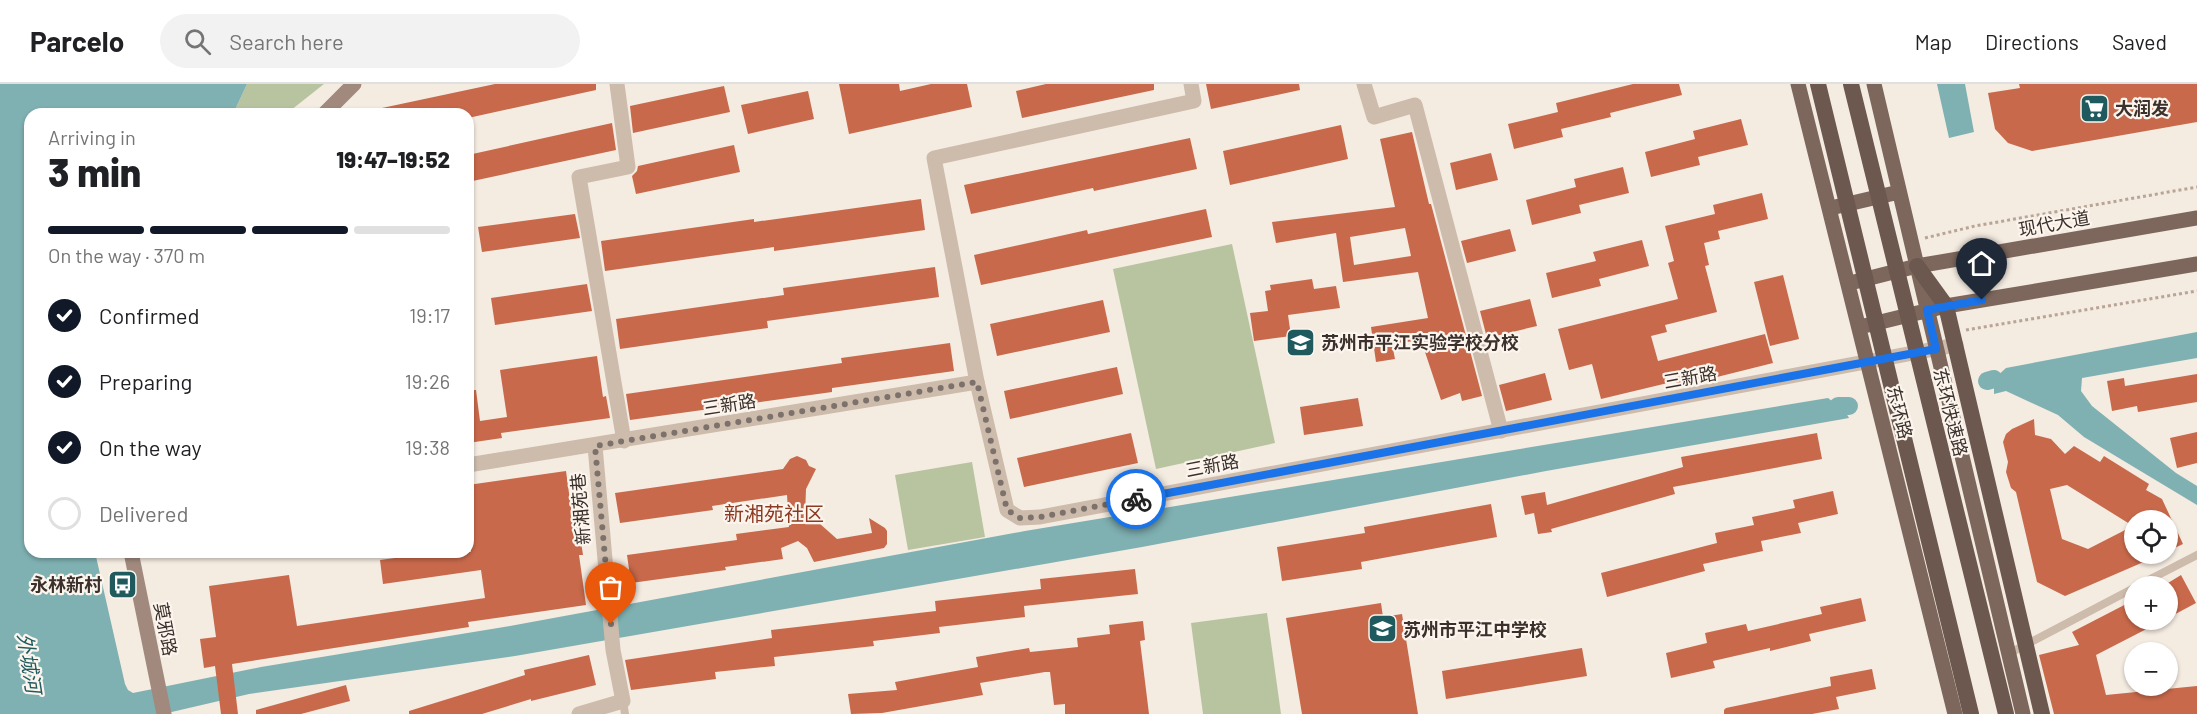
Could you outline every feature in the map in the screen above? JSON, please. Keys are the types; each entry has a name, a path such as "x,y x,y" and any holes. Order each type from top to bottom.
{"highway":[{"path":"1818,84 1971,714"},
{"name":"东环快速路","path":"1851,84 2006,714"},
{"path":"1917,266 1946,306 2042,714"}],"main road":[{"path":"330,108 354,84"},
{"name":"东环路","path":"1798,84 1955,714"},
{"path":"1874,84 2023,714"},
{"path":"1829,208 1899,192"},
{"name":"现代大道","path":"1848,284 1917,266 2197,218"},
{"path":"1859,327 1946,306 2197,264"},
{"name":"莫邪路","path":"132,558 164,714"}],"street":[{"path":"617,84 628,167 579,177 624,441"},
{"path":"977,382 934,158 1194,101 1191,84"},
{"path":"1364,84 1374,117 1415,105 1501,431"},
{"name":"三新路","path":"474,464 977,382 1007,510 1020,518 1040,517 1868,363 1936,349 1954,339"},
{"name":"新湘苑巷","path":"579,714 624,708 608,605 595,446"}],"lane":[{"path":"2157,576 2197,555"},
{"path":"2008,654 2124,593"}],"path":[{"path":"1911,242 1975,226 2197,187"},
{"path":"1954,339 2197,291"}],"green space":[{"path":"247,84 324,84 294,108 236,108"},
{"path":"1232,244 1275,443 1156,469 1113,269"},
{"path":"972,462 985,537 908,550 895,475"},
{"path":"1267,613 1281,714 1203,714 1191,623"}],"water":[{"name":"外城河","path":"0,84 247,84 236,108 24,108 24,558 96,558 125,684 133,693 261,667 510,626 1025,531 1828,398 1845,411 1849,418 1546,471 1142,547 515,656 249,694 163,714 0,714"},
{"path":"1937,84 1965,84 1974,132 1949,138"},
{"path":"2197,332 2197,358 2082,378 2081,391 2092,406 2176,473 2197,486 2197,505 2084,437 2058,415 2006,391 1994,394 1994,379 2006,368"}],"building":[{"path":"495,84 596,84 596,90 474,117 474,108 382,108"},
{"path":"839,84 899,84 900,91 931,84 967,84 972,107 849,134"},
{"path":"1046,84 1154,84 1154,90 1022,118 1016,91"},
{"path":"1206,84 1299,84 1300,90 1211,109"},
{"path":"1633,84 1679,84 1682,95 1610,113 1611,117 1561,129 1563,137 1514,149 1508,124 1558,112 1556,103"},
{"name":"大润发","path":"2019,84 2197,84 2197,122 2032,151 2008,143 1995,129 1988,93 2020,88"},
{"path":"724,86 730,112 633,133 630,106"},
{"path":"808,91 814,119 748,134 741,105"},
{"path":"1741,119 1748,145 1698,157 1700,165 1651,177 1645,152 1695,139 1693,131"},
{"path":"612,123 616,150 474,181 474,154"},
{"path":"1341,125 1348,159 1230,185 1223,151"},
{"path":"1412,132 1429,204 1431,204 1482,396 1462,401 1460,393 1441,400 1421,340 1392,344 1395,359 1376,362 1371,327 1428,318 1418,272 1343,282 1336,233 1276,243 1272,222 1395,207 1380,139","holes":["1405,228 1411,256 1354,265 1350,237"]},
{"path":"1190,138 1197,169 971,214 964,185"},
{"path":"734,145 740,172 636,194 632,176 638,166"},
{"path":"1491,153 1498,180 1456,190 1450,163"},
{"path":"1623,167 1629,193 1579,205 1581,213 1532,225 1526,200 1576,187 1574,179"},
{"path":"1762,193 1768,219 1718,231 1720,239 1704,243 1709,265 1705,266 1717,312 1665,325 1667,332 1651,336 1658,361 1765,334 1773,363 1677,387 1676,381 1601,399 1592,364 1569,370 1558,329 1678,299 1668,263 1674,261 1665,226 1715,214 1713,205"},
{"path":"921,199 925,230 774,251 774,247 605,271 601,241 754,219 754,222"},
{"path":"1206,209 1212,237 981,285 974,255 1087,230 1088,234"},
{"path":"575,214 580,238 482,252 478,227"},
{"path":"1510,229 1516,251 1467,263 1461,241"},
{"path":"1642,240 1649,266 1599,279 1601,286 1552,298 1546,273 1596,261 1593,252"},
{"path":"935,267 939,297 767,321 768,328 620,349 616,319 784,295 783,288"},
{"path":"1783,275 1799,339 1770,346 1754,282"},
{"path":"1312,279 1314,289 1336,286 1340,308 1288,315 1291,336 1254,341 1250,313 1268,311 1265,291 1271,290 1270,285"},
{"path":"587,284 592,311 495,325 491,298"},
{"path":"1530,299 1537,326 1487,338 1480,311"},
{"path":"1103,300 1110,332 997,356 990,324"},
{"path":"950,343 954,371 832,388 832,392 630,420 626,394 842,363 841,358"},
{"path":"597,356 603,397 606,396 610,418 501,433 502,438 474,442 474,390 476,390 480,421 507,417 500,370"},
{"path":"1117,367 1123,394 1010,419 1004,391"},
{"path":"1545,373 1552,400 1506,411 1499,385"},
{"path":"2197,374 2197,402 2138,412 2137,406 2112,411 2107,381 2124,378 2125,386"},
{"path":"1358,398 1363,426 1304,435 1300,407"},
{"path":"2034,419 2035,435 2051,439 2065,454 2074,446 2100,462 2104,456 2149,484 2146,490 2162,499 2167,510 2124,510 2124,520 2067,485 2050,489 2062,539 2088,549 2124,531 2124,564 2139,564 2065,596 2037,582 2016,492 2011,488 2006,472 2008,462 2003,442 2006,434"},
{"path":"2197,432 2197,463 2177,468 2170,438"},
{"path":"1131,433 1138,463 1024,487 1017,458"},
{"path":"1817,433 1822,459 1673,487 1675,494 1551,529 1552,532 1538,534 1534,513 1525,515 1521,496 1545,492 1547,505 1683,467 1681,457"},
{"path":"797,456 816,469 806,489 805,516 819,523 837,539 872,533 869,518 887,531 887,544 884,548 814,562 807,548 798,541 781,548 783,559 725,567 726,570 631,583 627,555 737,540 736,534 789,527 787,495 712,506 713,510 620,523 615,493 783,469 790,459"},
{"path":"566,471 573,523 578,522 583,555 579,555 586,605 468,622 469,627 232,664 238,714 221,714 215,666 204,668 200,639 216,637 209,586 289,575 297,626 485,598 481,570 383,584 380,560 474,558 474,484"},
{"path":"1833,491 1838,514 1798,523 1801,533 1761,541 1763,551 1703,564 1705,571 1607,597 1601,573 1717,543 1715,533 1754,525 1752,517 1795,508 1793,500"},
{"path":"1491,504 1497,537 1361,562 1362,569 1282,581 1277,547 1365,533 1364,527"},
{"path":"2178,533 2183,544 2178,546"},
{"path":"1135,569 1138,594 1024,606 1025,617 939,627 940,633 873,641 874,646 774,657 775,666 715,672 716,679 631,690 625,660 772,638 771,630 936,611 935,601 1041,589 1040,579"},
{"path":"2181,575 2196,603 2178,613 2178,577"},
{"path":"1861,598 1866,621 1809,634 1811,641 1713,661 1715,668 1671,678 1666,653 1707,643 1705,633 1746,624 1748,631 1822,614 1820,607"},
{"path":"1381,603 1383,617 1402,614 1418,714 1302,714 1286,618"},
{"path":"2124,605 2124,630 2145,630 2096,655 2106,695 2124,693 2124,696 2178,696 2178,688 2197,686 2197,714 2054,714 2039,655 2079,645 2072,632"},
{"path":"1143,621 1145,640 1140,641 1149,714 1065,714 1065,704 1054,705 1050,672 1045,672 980,683 983,695 882,713 851,714 848,694 897,690 895,682 978,667 976,657 1029,648 1030,652 1078,647 1077,638 1110,634 1109,625"},
{"path":"1582,648 1587,676 1446,699 1442,671"},
{"path":"589,655 596,685 531,701 531,699 482,714 409,714 409,711 525,675 524,670"},
{"path":"1872,669 1876,689 1836,697 1839,709 1812,714 1724,714 1726,708 1831,686 1830,677"},
{"path":"346,685 350,701 301,714 256,714 256,710"}],"waterway":[{"path":"1987,381 1994,379"},
{"path":"1838,406 1849,406"}],"way so far":[{"path":"611,624 595,446 977,382 1007,510 1020,518 1040,517 1136,499"}],"place":[{"name":"大润发","path":"2094,108"},
{"name":"苏州市平江实验学校分校","path":"1300,342"},
{"name":"永林新村","path":"123,584"},
{"name":"苏州市平江中学校","path":"1382,629"}],"district":[{"name":"新湘苑社区","path":"774,513"}],"route":[{"path":"1136,499 1936,349 1927,310 1982,300"}]}
